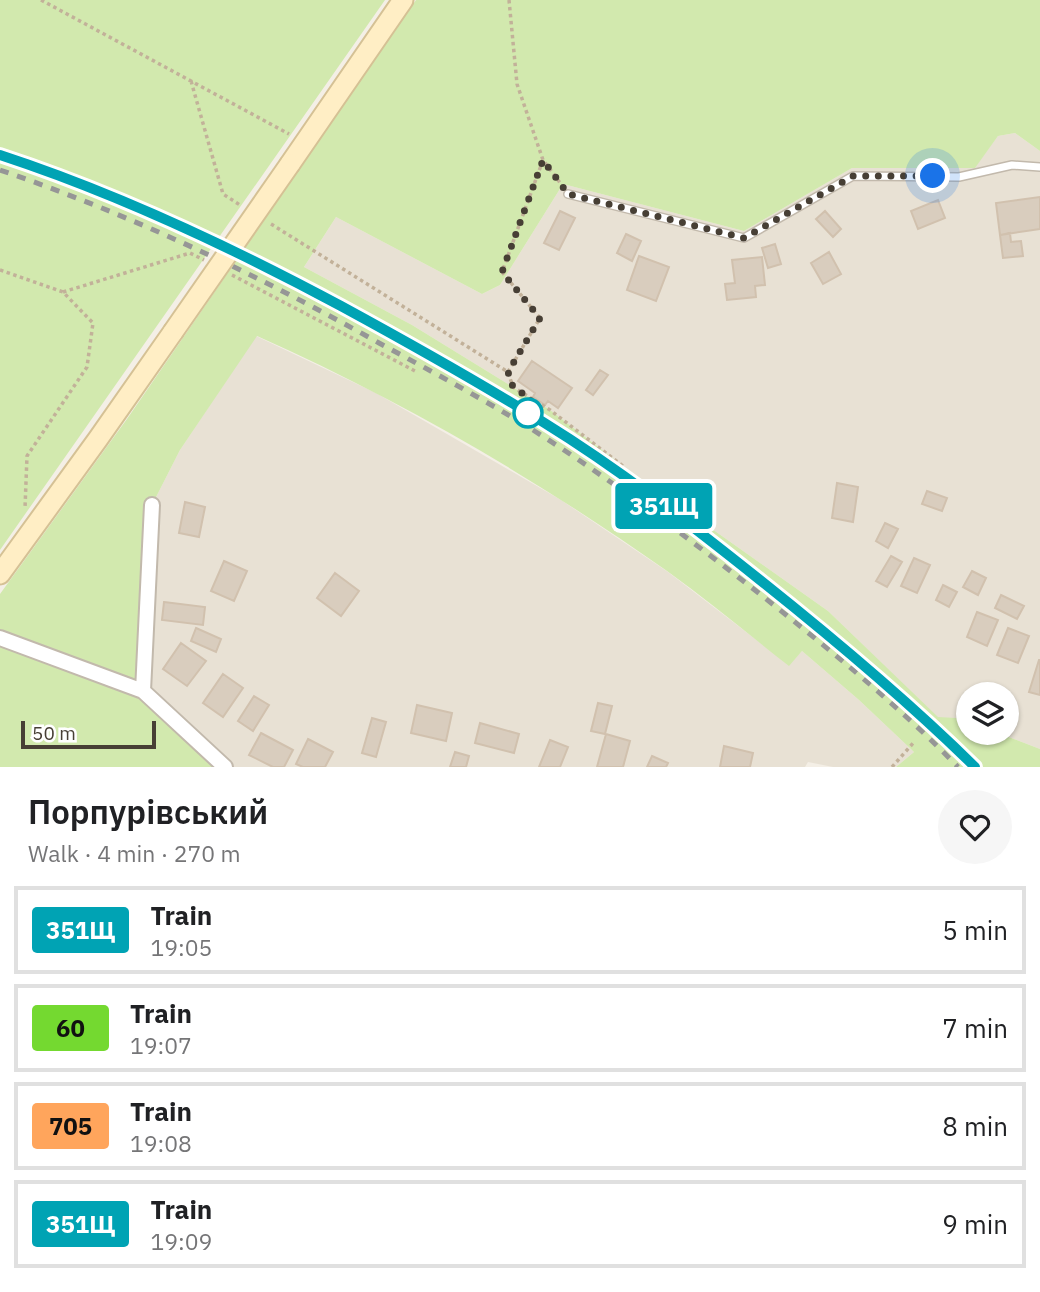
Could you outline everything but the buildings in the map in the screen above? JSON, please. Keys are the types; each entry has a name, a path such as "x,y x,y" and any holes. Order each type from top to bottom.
{"main road":[{"path":"0,574 173,332 403,0"}],"street":[{"path":"143,691 152,505"},
{"path":"0,638 143,691 225,767"}],"lane":[{"path":"568,194 744,238 853,176 959,177 1012,165 1040,167"}],"path":[{"path":"41,0 305,142"},
{"path":"509,0 517,85 543,160 568,194"},
{"path":"191,81 223,194 247,209"},
{"path":"508,372 540,318 502,272 543,160"},
{"path":"271,224 508,372 513,387 550,410 623,466"},
{"path":"63,292 190,253 213,265"},
{"path":"0,270 63,292 93,323 87,367 27,456 24,541"},
{"path":"225,272 415,371"},
{"path":"892,767 915,741"}],"shaded area":[{"path":"1015,133 1040,151 1040,749 1019,741 1019,682 956,682 956,718 938,718 828,611 623,466 550,410 412,325 304,267 336,217 482,294 500,285 563,184 744,231 852,168 974,168 998,136"},
{"path":"256,336 376,393 561,500 668,572 789,665 802,651 914,752 896,767 833,767 808,762 805,767 225,767 143,691 152,505 180,450"}],"green space":[{"path":"0,0 385,0 0,550"},
{"path":"416,0 1040,0 1040,151 1015,133 998,136 975,168 852,168 744,231 563,184 500,285 482,294 336,217 304,267 412,325 550,410 623,466 828,611 938,717 956,718 956,745 1019,745 1019,741 1040,749 1040,767 896,767 914,752 802,651 789,666 667,571 569,505 416,414 257,336 180,450 152,505 143,691 225,767 0,767 0,594 127,419"}],"railway":[{"path":"0,155 135,206 266,267 400,338 543,422 654,498 760,580 870,670 975,767"},
{"path":"0,170 98,206 241,270 333,318 533,430 617,487 751,587 884,697 958,767"}],"train":[{"name":"351Щ","path":"0,155 91,189 213,240 386,330 545,423 701,533 818,626 931,724 975,767"}],"route":[{"path":"528,413 531,399 513,387 508,372 540,318 502,272 543,160 568,194 744,238 853,176 933,176"}]}
